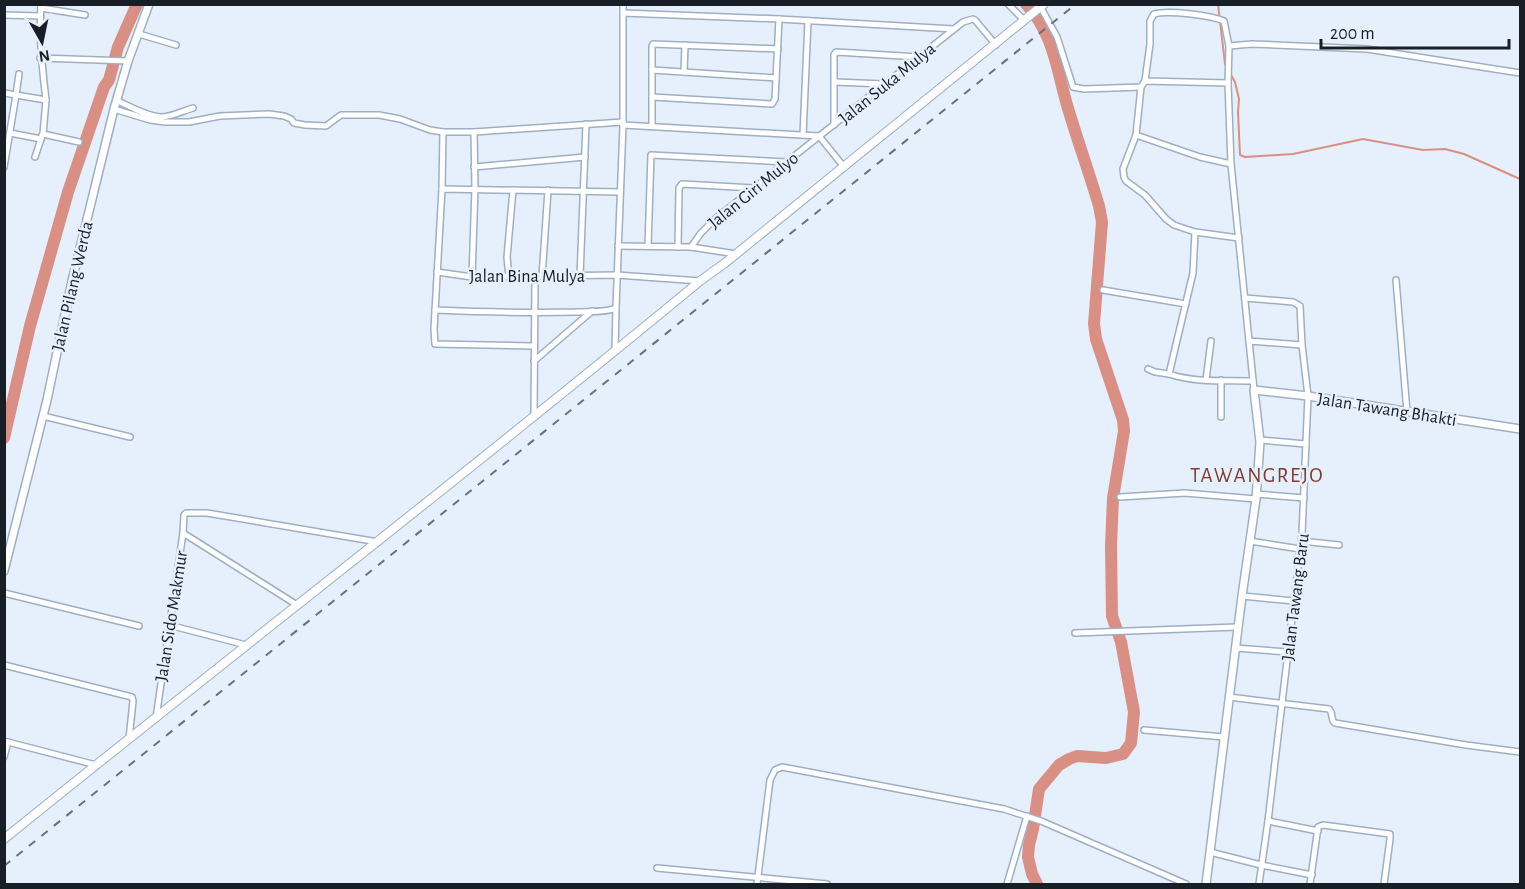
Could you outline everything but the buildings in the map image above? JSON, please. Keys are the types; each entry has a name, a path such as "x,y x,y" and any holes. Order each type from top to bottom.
{"main road":[{"path":"4,839 534,417 700,281 996,45 1041,6"}],"street":[{"name":"Jalan Pilang Werda","path":"4,571 43,416 72,281 125,61 139,34 149,4"},
{"path":"615,351 623,123 623,4"},
{"path":"1008,4 1025,19"},
{"path":"36,157 42,137 46,100 40,58 41,6 85,15"},
{"path":"1041,6 1057,37 1073,87 1084,89 1141,87"},
{"path":"1206,885 1256,497 1260,440 1253,381 1239,238 1231,164 1228,46 1224,21 1165,12 1154,14 1150,21 1150,44 1145,81 1141,87 1136,135 1123,169 1124,177 1145,195 1169,221 1195,232 1239,238"},
{"path":"623,13 954,29 963,22 973,19 996,45"},
{"path":"4,15 40,16"},
{"path":"652,97 772,104 775,99 779,19"},
{"path":"803,135 808,21"},
{"name":"Jalan Suka Mulya","path":"819,136 954,29"},
{"path":"139,34 176,45"},
{"path":"652,126 653,44 777,49"},
{"path":"1228,46 1252,44 1367,49 1521,73"},
{"path":"684,72 685,45"},
{"path":"834,125 834,55 836,52 919,57"},
{"path":"40,58 125,61"},
{"path":"652,70 776,78"},
{"path":"4,166 19,74"},
{"path":"1145,81 1228,83"},
{"path":"835,82 885,84"},
{"path":"4,93 46,100"},
{"path":"116,100 160,117 193,108"},
{"path":"114,109 165,122 189,122 220,116 269,114 284,116 294,123 326,126 341,115 379,115 443,132 623,123 819,136 844,167"},
{"path":"580,276 586,124"},
{"path":"443,132 435,344 534,346"},
{"path":"472,277 474,132"},
{"path":"10,133 78,142"},
{"path":"1136,135 1200,157 1231,164"},
{"name":"Jalan Giri Mulyo","path":"691,247 707,227 819,136"},
{"path":"648,246 651,155 787,162"},
{"path":"474,168 585,157"},
{"path":"678,247 679,188 682,184 754,188"},
{"path":"442,189 620,192"},
{"path":"509,277 507,257 513,190"},
{"path":"542,277 548,190"},
{"path":"1169,374 1193,273 1195,232"},
{"path":"618,246 691,247 736,254"},
{"name":"Jalan Bina Mulya","path":"437,272 472,277 617,275 700,281"},
{"path":"534,417 535,277"},
{"path":"1396,280 1407,412"},
{"path":"1103,290 1186,304"},
{"name":"Jalan Tawang Baru","path":"1245,298 1299,304 1308,396 1302,541 1259,885"},
{"path":"435,310 535,313 613,310 616,308"},
{"path":"534,361 592,311"},
{"path":"1206,380 1211,341"},
{"path":"1249,341 1302,345"},
{"path":"1148,369 1206,380 1253,381"},
{"path":"1221,380 1221,417"},
{"name":"Jalan Tawang Bhakti","path":"1254,390 1308,396 1521,429"},
{"path":"43,416 130,437"},
{"path":"1260,440 1306,444"},
{"path":"1120,497 1185,493 1304,498"},
{"name":"Jalan Sido Makmur","path":"156,718 184,515 188,512 207,513 378,542"},
{"path":"183,533 297,605"},
{"path":"1250,541 1300,549"},
{"path":"1302,541 1339,545"},
{"path":"4,593 139,626"},
{"path":"1242,596 1294,601"},
{"path":"169,625 246,645"},
{"path":"1075,633 1238,627"},
{"path":"1235,648 1288,652"},
{"path":"4,665 132,697 134,701 129,740"},
{"path":"1229,697 1329,710 1335,723 1521,752"},
{"path":"1144,730 1224,737"},
{"path":"4,757 6,742 96,765"},
{"path":"757,885 770,780 773,771 780,767 1004,809 1041,821 1186,885"},
{"path":"1008,885 1028,817"},
{"path":"1268,820 1318,831"},
{"path":"1310,885 1318,827 1323,825 1389,834 1384,885"},
{"path":"1210,852 1312,875"},
{"path":"657,868 827,885"}],"waterway":[{"path":"4,438 30,326 68,192 104,87 109,80 118,47 137,4"},
{"path":"1026,4 1042,27 1053,52 1102,222 1094,324 1096,339 1123,420 1124,431 1113,498 1112,616 1121,642 1134,712 1131,743 1123,754 1106,758 1077,756 1069,759 1059,765 1039,789 1028,857 1037,884"},
{"path":"1218,4 1227,67"},
{"path":"1231,75 1239,99 1240,155 1245,157 1293,154 1363,139 1423,150 1445,149 1464,154 1520,179"}],"railway":[{"path":"4,866 1076,4"}],"district":[{"name":"TAWANGREJO","path":"1257,475"}]}
